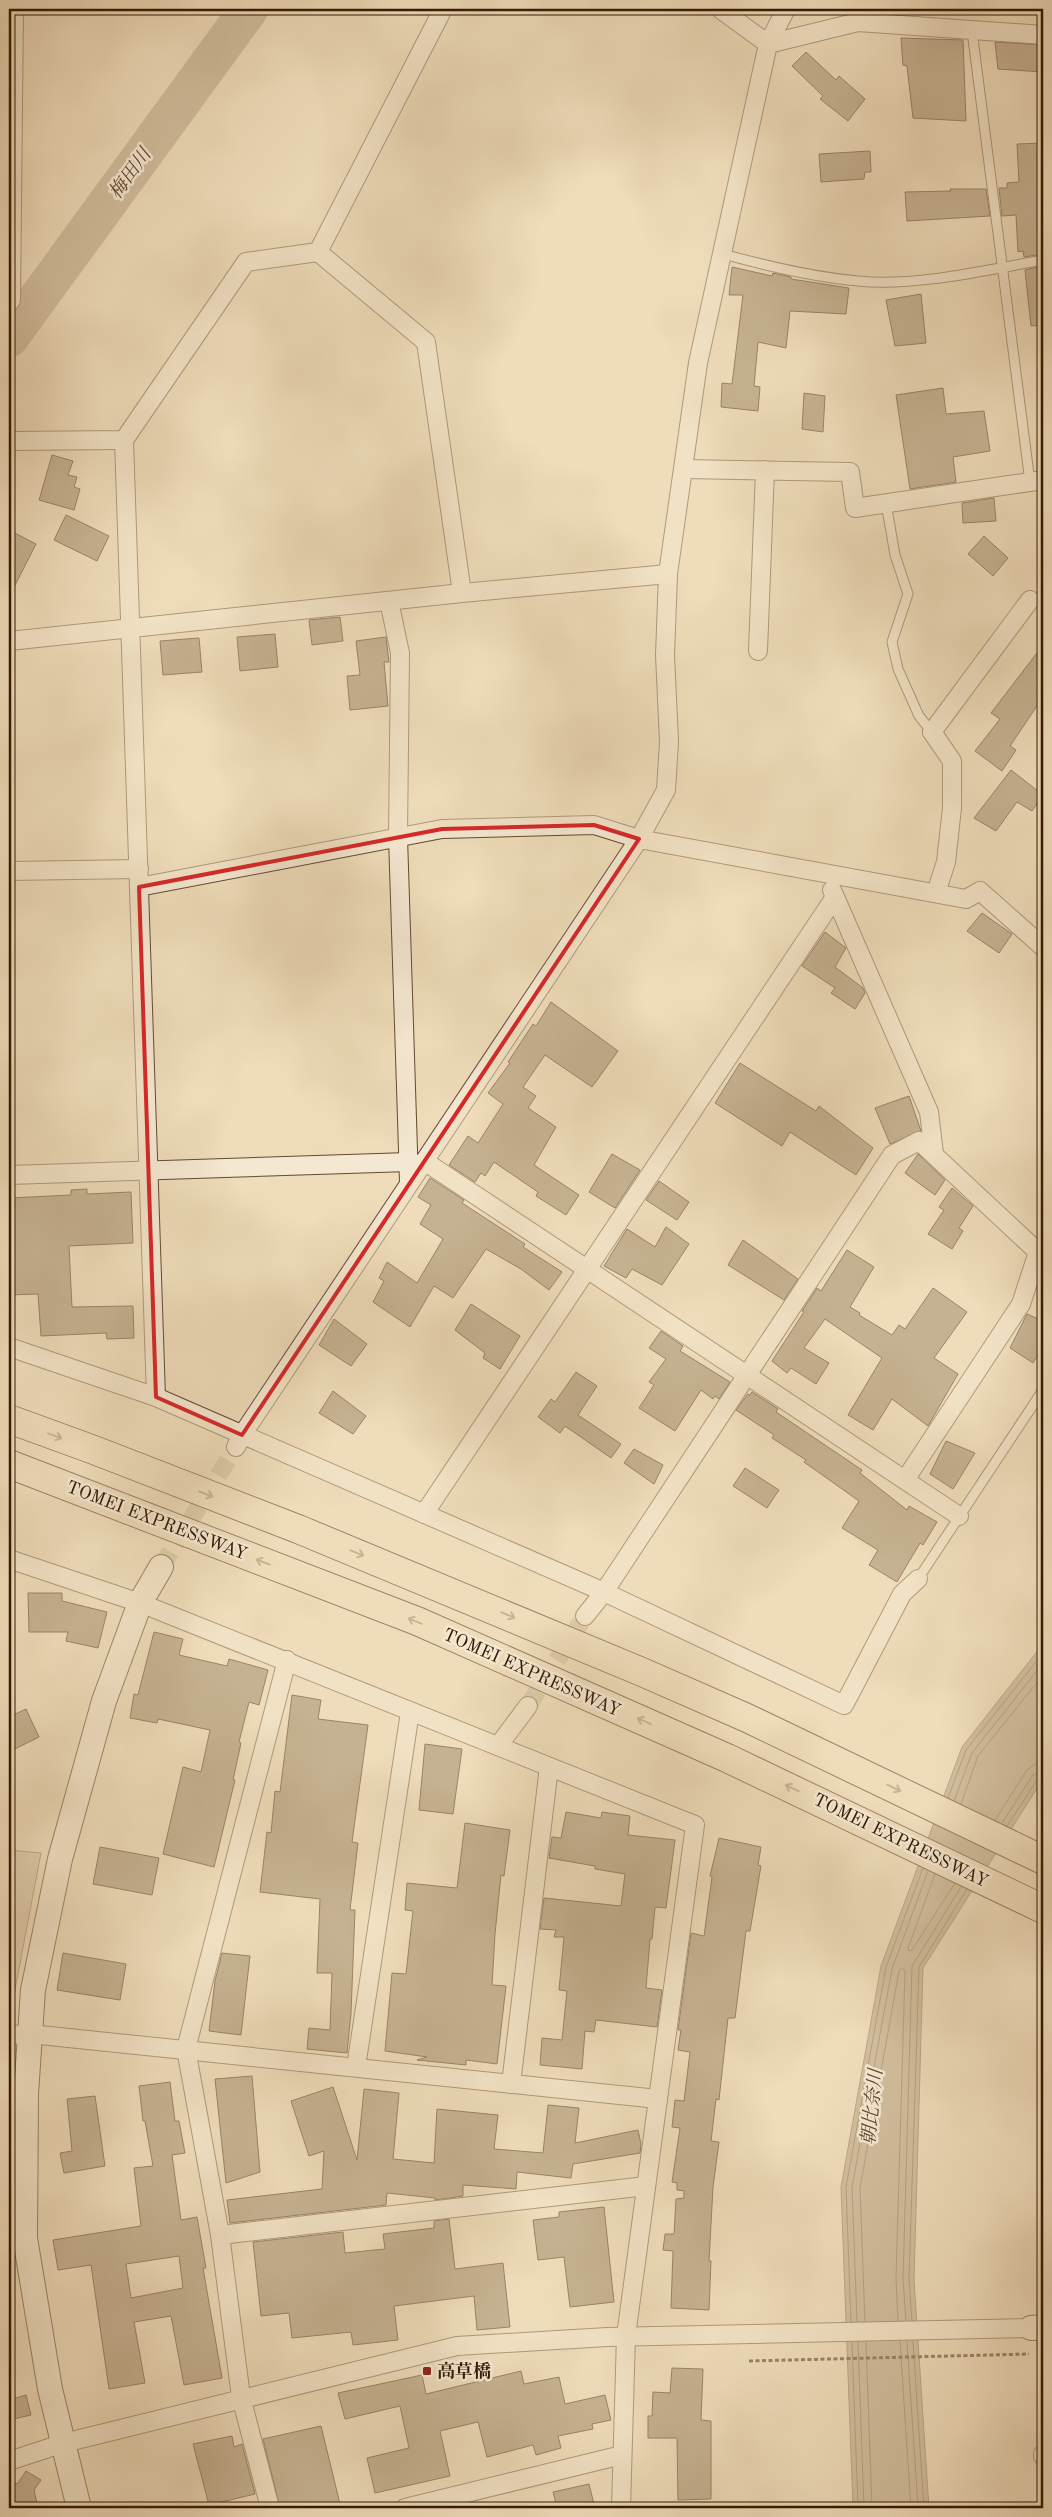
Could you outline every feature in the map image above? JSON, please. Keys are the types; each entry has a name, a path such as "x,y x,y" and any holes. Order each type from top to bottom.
{"highway":[{"path":"9,1419 233,1504 471,1600 738,1714 1043,1860"},
{"name":"TOMEI EXPRESSWAY","path":"9,1464 416,1622 727,1758 1043,1908"},
{"path":"9,1477 112,1503"}],"street":[{"path":"9,303 11,300 14,9"},
{"path":"318,252 443,9"},
{"path":"720,9 768,44 858,22 972,31 1043,34"},
{"path":"239,1441 409,1182 416,1162 639,839 666,790 669,742 665,655 668,574 698,363 768,44 786,9"},
{"path":"156,1397 147,1169 132,628 124,440 246,262 318,252 426,342 462,593"},
{"path":"9,441 124,440"},
{"path":"684,470 850,472 855,508 1037,481"},
{"path":"758,651 765,470"},
{"path":"9,641 462,593 668,574"},
{"path":"936,893 946,862 952,808 952,762 932,732 1030,600"},
{"path":"389,601 400,653 398,837 416,1162"},
{"path":"139,887 442,829 594,825 639,839 966,899 980,892 1043,947"},
{"path":"9,871 139,869"},
{"path":"825,873 929,1112 934,1154"},
{"path":"424,1514 836,897"},
{"path":"585,1616 604,1592 892,1155 919,1141 1038,1252 1020,1304 905,1480"},
{"path":"9,1175 147,1169 416,1162 748,1374 959,1516"},
{"path":"9,1347 156,1397 239,1441 424,1514 604,1592 844,1705 902,1594 918,1579"},
{"path":"9,1559 140,1603 695,1824 626,2336 621,2508"},
{"path":"79,2508 50,2389 25,2238 26,2113 20,2034 33,1990 60,1859 104,1701 140,1603 161,1567"},
{"path":"270,2508 242,2397 220,2235 186,2049 287,1660"},
{"path":"498,1746 528,1706"},
{"path":"356,2067 410,1712"},
{"path":"511,2084 549,1767"},
{"path":"20,2034 186,2049 658,2098"},
{"path":"220,2235 646,2186"},
{"path":"9,2461 64,2443 242,2397 457,2346 626,2336 1039,2322"},
{"path":"405,2508 622,2455"}],"lane":[{"path":"972,31 1002,267 1037,481"},
{"path":"723,254 778,269 859,282 913,280 1043,260"},
{"path":"886,503 895,555 908,594 892,642 898,670 919,716 932,732"},
{"path":"918,1579 1043,1390"}],"path":[{"path":"1039,2322 1038,2302 1043,2230"},
{"path":"749,2361 1030,2354"}],"highlighted area":[{"path":"594,825 639,839 242,1435 156,1397 139,887 442,829"}],"shaded area":[{"path":"9,1850 41,1853 12,2005 9,2010"}],"water":[{"name":"朝比奈川","path":"1043,1644 1043,1779 923,1968 914,2280 929,2508 853,2508 841,2187 881,1966 962,1747"}],"building":[{"path":"901,38 963,40 966,121 913,118 907,66 903,65"},
{"path":"995,42 1043,45 1043,72 998,69"},
{"path":"806,52 836,80 839,76 865,99 848,121 820,99 823,96 792,66"},
{"path":"1043,143 1043,254 1024,257 1023,251 1018,252 1016,215 1002,216 999,188 1007,188 1007,183 1019,182 1017,144"},
{"path":"870,151 871,172 865,172 864,179 821,182 819,154"},
{"path":"950,189 986,189 990,216 907,221 905,192 951,191"},
{"path":"1043,266 1043,325 1031,326 1025,270"},
{"path":"732,267 772,276 773,273 791,277 791,279 849,288 846,314 790,311 786,348 758,342 754,386 760,387 758,411 721,407 722,383 732,384 743,295 729,295"},
{"path":"921,294 926,343 895,346 886,300"},
{"path":"943,388 946,414 984,411 990,451 953,457 956,482 910,489 896,395"},
{"path":"804,393 825,396 823,432 802,429"},
{"path":"52,455 73,461 68,475 77,477 74,487 80,489 74,510 39,500"},
{"path":"994,498 996,521 963,523 962,503"},
{"path":"66,515 109,536 97,561 54,540"},
{"path":"9,530 36,544 9,597"},
{"path":"984,536 1008,558 993,576 968,554"},
{"path":"340,617 343,641 312,645 309,620"},
{"path":"275,634 278,667 240,671 237,637"},
{"path":"386,637 389,662 384,662 388,706 350,710 347,676 360,675 356,641"},
{"path":"199,638 202,672 163,675 160,641"},
{"path":"1043,645 1043,697 1010,746 1016,750 1002,771 975,751 1000,719 991,713"},
{"path":"1011,770 1043,795 1032,811 1017,802 996,831 974,818"},
{"path":"982,913 1012,934 999,953 967,931"},
{"path":"825,932 846,948 835,967 863,988 865,993 855,1009 831,993 835,988 802,966"},
{"path":"551,1002 618,1051 592,1087 545,1055 523,1087 536,1096 528,1108 556,1127 534,1165 579,1195 566,1215 536,1196 538,1192 494,1162 485,1176 481,1173 475,1182 449,1165 468,1136 478,1143 503,1104 488,1093 510,1063 508,1062 533,1024 536,1026"},
{"path":"740,1063 816,1111 819,1106 873,1148 856,1175 790,1132 782,1146 715,1103"},
{"path":"909,1096 921,1131 890,1144 875,1108"},
{"path":"612,1154 640,1170 615,1208 589,1192"},
{"path":"918,1154 945,1180 935,1195 905,1173"},
{"path":"430,1178 464,1200 462,1203 525,1244 523,1247 562,1272 549,1290 521,1269 486,1249 453,1298 434,1286 410,1327 373,1302 384,1281 379,1278 387,1262 417,1283 443,1239 420,1224 431,1205 418,1197"},
{"path":"659,1181 689,1202 677,1220 646,1200"},
{"path":"952,1188 973,1206 959,1228 963,1231 952,1249 928,1234 944,1210 939,1207"},
{"path":"87,1189 87,1194 131,1192 133,1243 69,1246 72,1307 133,1306 134,1338 107,1339 106,1333 41,1336 38,1294 9,1295 9,1198 71,1195 71,1190"},
{"path":"666,1227 689,1244 662,1285 632,1269 626,1278 604,1266 627,1229 655,1247"},
{"path":"743,1240 798,1279 784,1300 728,1265"},
{"path":"847,1250 874,1267 850,1307 860,1313 859,1315 892,1335 899,1325 905,1329 933,1288 967,1312 934,1358 958,1374 928,1426 892,1399 873,1430 848,1415 882,1358 825,1319 804,1348 829,1363 816,1384 791,1368 787,1373 772,1361 804,1312 802,1311 817,1288 821,1291"},
{"path":"471,1304 520,1336 500,1369 483,1358 485,1353 455,1330"},
{"path":"1027,1314 1043,1321 1043,1346 1033,1363 1010,1348"},
{"path":"334,1319 367,1344 351,1366 319,1345"},
{"path":"661,1331 683,1346 680,1351 730,1382 719,1399 715,1396 713,1399 701,1390 675,1431 639,1408 654,1385 649,1382 666,1359 649,1348"},
{"path":"576,1372 597,1386 578,1415 621,1444 611,1458 565,1426 560,1433 538,1417 551,1399 555,1402"},
{"path":"333,1391 366,1416 353,1434 319,1413"},
{"path":"752,1392 778,1409 776,1412 862,1470 860,1473 907,1510 909,1506 937,1522 923,1545 920,1543 897,1582 869,1565 878,1550 842,1528 859,1501 804,1462 806,1460 772,1438 774,1435 736,1410 748,1394 750,1395"},
{"path":"946,1441 975,1453 953,1489 930,1474"},
{"path":"634,1449 663,1465 654,1484 624,1463"},
{"path":"745,1468 779,1490 767,1508 733,1486"},
{"path":"28,1593 62,1593 62,1601 107,1612 98,1648 66,1641 68,1632 29,1632"},
{"path":"154,1632 183,1639 179,1655 227,1666 229,1659 268,1670 259,1705 249,1702 239,1742 241,1743 233,1780 235,1780 214,1867 163,1854 183,1767 201,1772 210,1730 158,1719 157,1723 130,1718 134,1694 138,1695"},
{"path":"292,1695 321,1700 318,1719 368,1725 352,1842 358,1843 350,1910 355,1910 351,2013 347,2053 307,2049 309,2028 330,2030 332,1973 317,1973 320,1899 260,1892 267,1832 271,1833 275,1791 280,1792"},
{"path":"26,1709 39,1737 9,1752 9,1717"},
{"path":"425,1744 462,1749 453,1814 419,1810"},
{"path":"566,1812 601,1818 602,1812 630,1816 628,1835 675,1840 666,1908 655,1907 652,1939 650,1939 646,1988 662,1990 657,2027 596,2020 594,2032 585,2031 582,2069 540,2065 542,2038 562,2040 567,1991 559,1990 564,1937 554,1937 556,1930 540,1929 544,1898 621,1906 625,1874 595,1869 595,1866 549,1858 552,1837 561,1838"},
{"path":"465,1823 510,1830 504,1876 501,1875 492,1985 506,1986 497,2064 466,2060 466,2065 417,2060 427,2057 385,2051 392,1973 406,1974 413,1911 405,1910 407,1883 457,1888"},
{"path":"719,1838 761,1847 758,1865 761,1866 750,1931 746,1931 735,2018 728,2018 719,2100 716,2099 711,2141 719,2142 713,2187 709,2261 711,2261 709,2310 671,2308 673,2251 663,2250 665,2234 674,2234 676,2199 684,2198 684,2191 677,2190 677,2183 672,2182 680,2128 672,2127 675,2100 684,2101 690,2052 678,2050 681,2030 678,2030 691,1933 704,1936 712,1877 710,1876"},
{"path":"100,1847 159,1858 152,1895 93,1884"},
{"path":"63,1953 126,1964 120,2000 57,1990"},
{"path":"222,1953 250,1956 241,2035 209,2031 215,1981"},
{"path":"252,2076 260,2172 226,2183 215,2079"},
{"path":"170,2082 175,2121 179,2121 185,2153 172,2155 181,2220 197,2217 206,2268 203,2268 222,2378 184,2385 171,2316 134,2322 145,2383 109,2389 91,2265 58,2270 53,2240 141,2226 134,2168 153,2166 145,2121 143,2121 139,2086","holes":["179,2256 183,2288 131,2298 126,2264"]},
{"path":"333,2087 357,2160 364,2089 399,2093 393,2159 434,2163 437,2109 498,2115 494,2149 543,2153 548,2105 579,2108 575,2143 638,2130 641,2144 640,2153 573,2164 571,2178 517,2172 516,2189 463,2185 463,2196 435,2200 435,2198 387,2193 386,2205 230,2223 227,2200 322,2189 324,2151 309,2156 291,2101"},
{"path":"95,2096 105,2166 64,2173 60,2153 72,2151 67,2099"},
{"path":"604,2207 614,2302 570,2307 564,2257 538,2260 533,2220 559,2217 559,2212"},
{"path":"449,2219 455,2269 503,2263 510,2327 477,2330 474,2296 394,2306 398,2340 353,2345 351,2332 292,2338 289,2313 261,2316 253,2242 343,2232 345,2253 385,2249 383,2234 434,2228 434,2221"},
{"path":"672,2368 703,2369 701,2420 711,2421 711,2499 678,2500 677,2438 648,2438 648,2416 652,2416 653,2392 670,2393"},
{"path":"521,2371 524,2384 559,2377 565,2404 605,2395 611,2420 592,2424 593,2429 558,2436 561,2448 536,2455 533,2445 487,2457 478,2422 440,2431 450,2476 375,2493 367,2458 409,2448 400,2406 345,2419 338,2393 422,2375 426,2394"},
{"path":"26,2395 31,2415 9,2420 9,2400"},
{"path":"321,2426 341,2508 280,2508 263,2439"},
{"path":"232,2436 234,2447 242,2444 255,2494 209,2505 193,2444"},
{"path":"26,2471 41,2480 34,2490 38,2508 9,2508 9,2486 18,2483"},
{"path":"589,2484 595,2508 557,2508 553,2492"}],"waterway":[{"name":"梅田川","path":"9,338 249,9"}],"tunnel":[{"path":"161,1567 236,1447"},
{"path":"528,1706 585,1616"}],"place":[{"name":"高草橋","path":"427,2371"}]}
